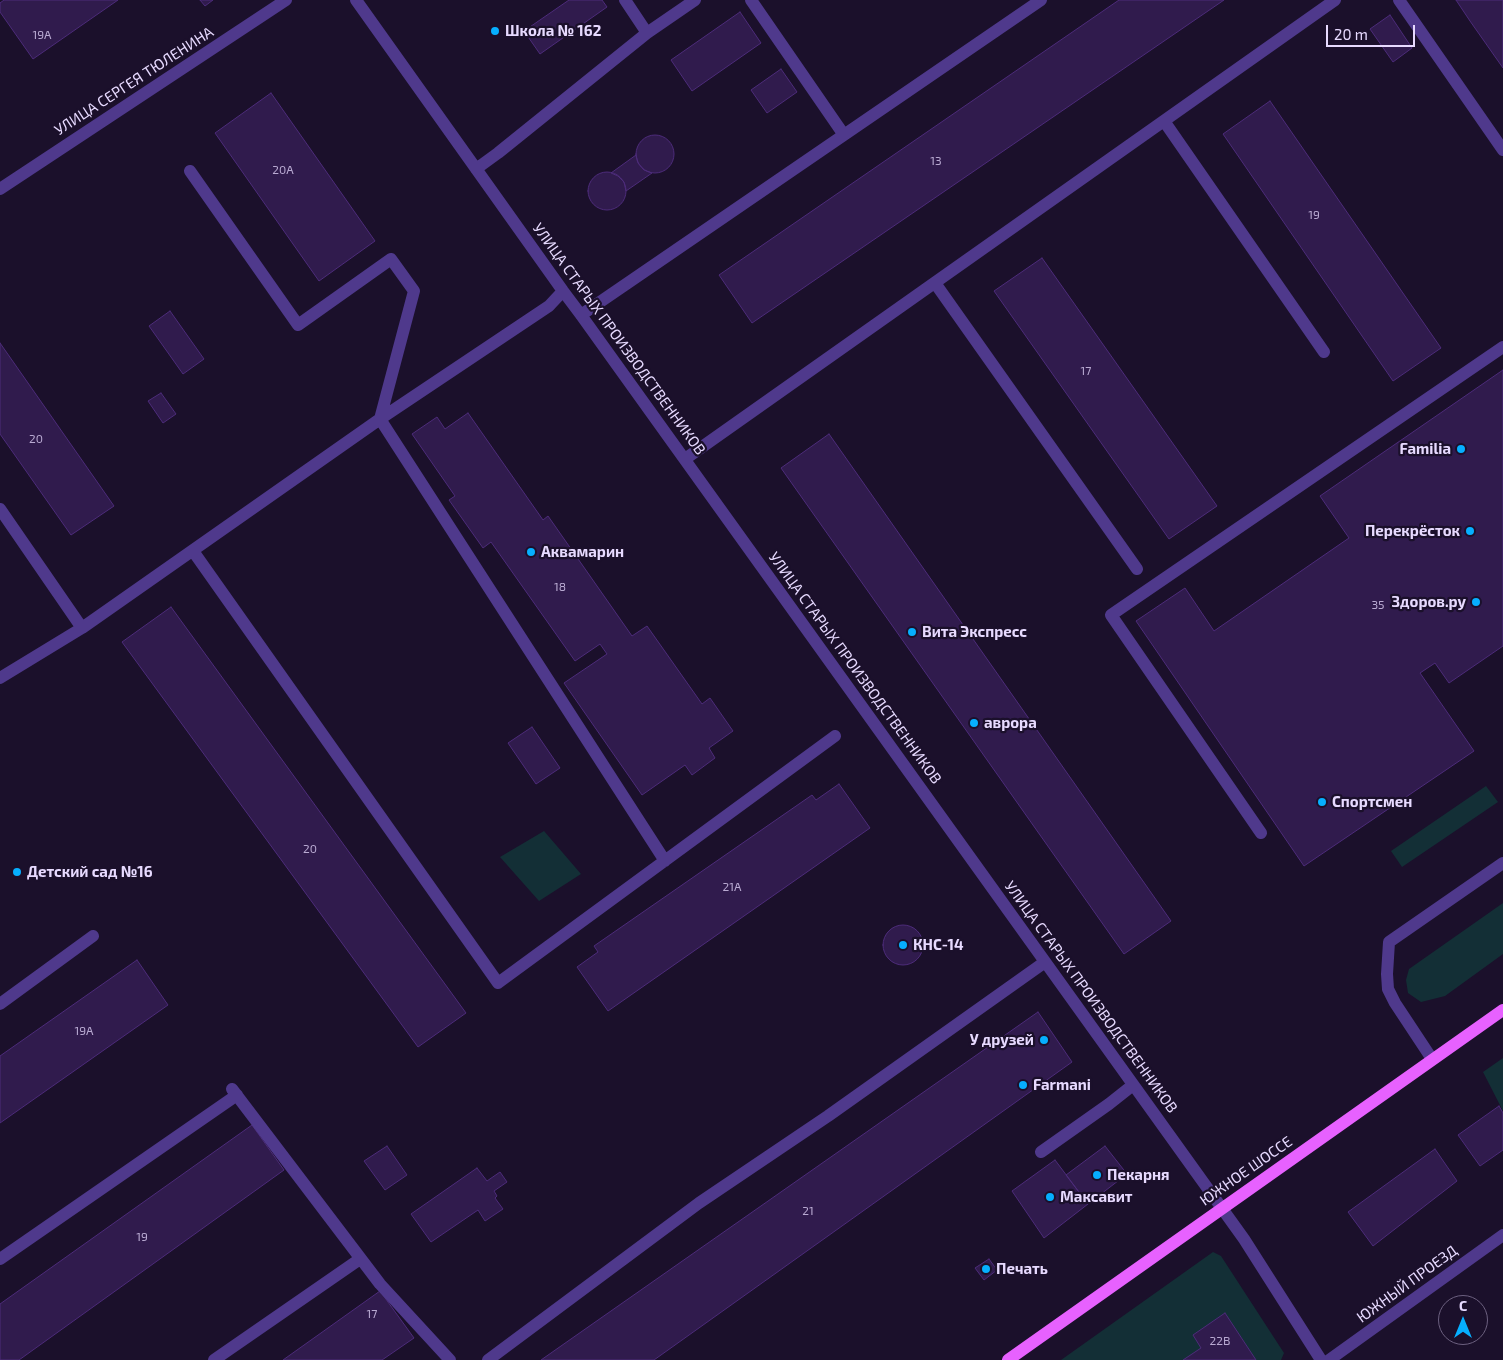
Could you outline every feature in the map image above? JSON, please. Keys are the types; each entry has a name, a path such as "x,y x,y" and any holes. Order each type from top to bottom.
{"main road":[{"name":"ЮЖНОЕ ШОССЕ","path":"1008,1360 1503,1010"}],"street":[{"name":"УЛИЦА СЕРГЕЯ ТЮЛЕНИНА","path":"0,189 286,0"},
{"name":"УЛИЦА СТАРЫХ ПРОИЗВОДСТВЕННИКОВ","path":"356,0 1244,1239 1320,1360"},
{"path":"626,0 647,33"},
{"path":"476,169 647,33 695,0"},
{"path":"751,0 844,135"},
{"path":"581,315 1041,0"},
{"path":"685,459 1335,0"},
{"path":"1399,0 1503,150"},
{"path":"1164,121 1324,352"},
{"path":"190,171 298,325 391,259 414,292 380,419 665,861"},
{"path":"935,283 1137,569"},
{"path":"0,678 82,628 380,419 549,306 563,291"},
{"path":"1261,833 1111,615 1503,347"},
{"path":"0,509 82,628"},
{"path":"193,551 498,983 835,736"},
{"path":"1432,1059 1395,1003 1388,988 1389,942 1503,862"},
{"path":"0,1004 93,936"},
{"path":"488,1360 699,1203 828,1116 1045,962"},
{"path":"1041,1152 1133,1085"},
{"path":"0,1259 234,1092 380,1284 450,1360"},
{"name":"ЮЖНЫЙ ПРОЕЗД","path":"1329,1360 1503,1235"},
{"path":"214,1360 360,1258"}],"green space":[{"path":"1486,786 1498,802 1402,867 1391,851"},
{"path":"544,831 581,874 539,901 500,857"},
{"path":"1503,903 1503,954 1445,996 1421,1002 1408,993 1406,980 1409,969"},
{"path":"1503,1058 1503,1111 1483,1072"},
{"path":"1213,1252 1221,1256 1284,1353 1281,1360 1061,1360"}],"building":[{"path":"4,0 118,0 33,59 0,12 0,3"},
{"path":"200,0 213,0 205,6"},
{"path":"569,0 602,0 607,7 540,54 524,31"},
{"path":"1119,0 1224,0 752,323 719,275"},
{"path":"1456,0 1503,0 1503,68 1470,21"},
{"path":"740,12 761,43 692,91 671,60"},
{"path":"1390,15 1412,48 1393,62 1370,29"},
{"path":"781,69 797,92 767,113 751,90"},
{"path":"271,93 375,241 319,281 215,133"},
{"path":"1270,101 1441,348 1393,381 1223,134"},
{"path":"655,135 668,141 674,154 668,167 655,173 642,167 636,154 642,141"},
{"path":"636,155 638,163 644,170 652,173 626,191 624,182 618,176 611,173"},
{"path":"607,172 620,178 626,191 620,204 607,210 594,204 588,191 594,178"},
{"path":"1042,258 1217,506 1169,539 994,291"},
{"path":"170,311 204,359 183,374 149,326"},
{"path":"0,343 114,506 71,535 0,434"},
{"path":"1503,370 1503,646 1449,683 1435,663 1420,673 1474,751 1304,866 1136,621 1185,588 1214,631 1349,538 1320,496"},
{"path":"161,393 176,414 163,423 148,401"},
{"path":"468,413 543,520 548,516 632,636 647,626 702,704 710,698 733,731 709,748 715,758 692,775 685,765 642,795 564,683 607,654 600,644 575,661 491,542 483,548 449,500 455,496 412,434 437,417 445,429"},
{"path":"829,434 1171,921 1124,954 781,468"},
{"path":"171,607 466,1013 418,1047 122,642"},
{"path":"532,727 560,768 536,784 508,743"},
{"path":"839,784 870,828 608,1011 577,967 598,952 594,946 812,795 816,800"},
{"name":"КНС-14","path":"903,925 917,931 923,945 917,959 903,965 889,959 883,945 889,931"},
{"path":"137,960 168,1005 0,1123 0,1056"},
{"path":"1038,1012 1072,1062 654,1360 541,1360"},
{"path":"1499,1106 1503,1113 1503,1150 1480,1166 1458,1135"},
{"path":"252,1125 284,1170 19,1360 0,1360 0,1304"},
{"path":"387,1146 407,1175 385,1190 364,1161"},
{"name":"Пекарня","path":"1105,1146 1127,1174 1088,1204 1066,1175"},
{"path":"1435,1149 1457,1181 1373,1246 1348,1212"},
{"name":"Максавит","path":"1055,1160 1088,1204 1044,1238 1012,1191"},
{"path":"477,1168 487,1181 500,1172 507,1182 494,1191 497,1196 495,1198 503,1209 485,1221 478,1210 431,1242 411,1214"},
{"name":"Печать","path":"989,1259 997,1270 984,1280 975,1268"},
{"path":"380,1291 414,1338 382,1360 283,1360"},
{"path":"1225,1313 1256,1360 1183,1360 1201,1348 1193,1335"}],"place":[{"name":"Школа № 162","path":"495,31"},
{"name":"Familia","path":"1461,449"},
{"name":"Перекрёсток","path":"1470,531"},
{"name":"Аквамарин","path":"531,552"},
{"name":"Здоров.ру","path":"1476,602"},
{"name":"Вита Экспресс","path":"912,632"},
{"name":"аврора","path":"974,723"},
{"name":"Спортсмен","path":"1322,802"},
{"name":"Детский сад №16","path":"17,872"},
{"name":"КНС-14","path":"903,945"},
{"name":"У друзей","path":"1044,1040"},
{"name":"Farmani","path":"1023,1085"},
{"name":"Пекарня","path":"1097,1175"},
{"name":"Максавит","path":"1050,1197"},
{"name":"Печать","path":"986,1269"}]}
